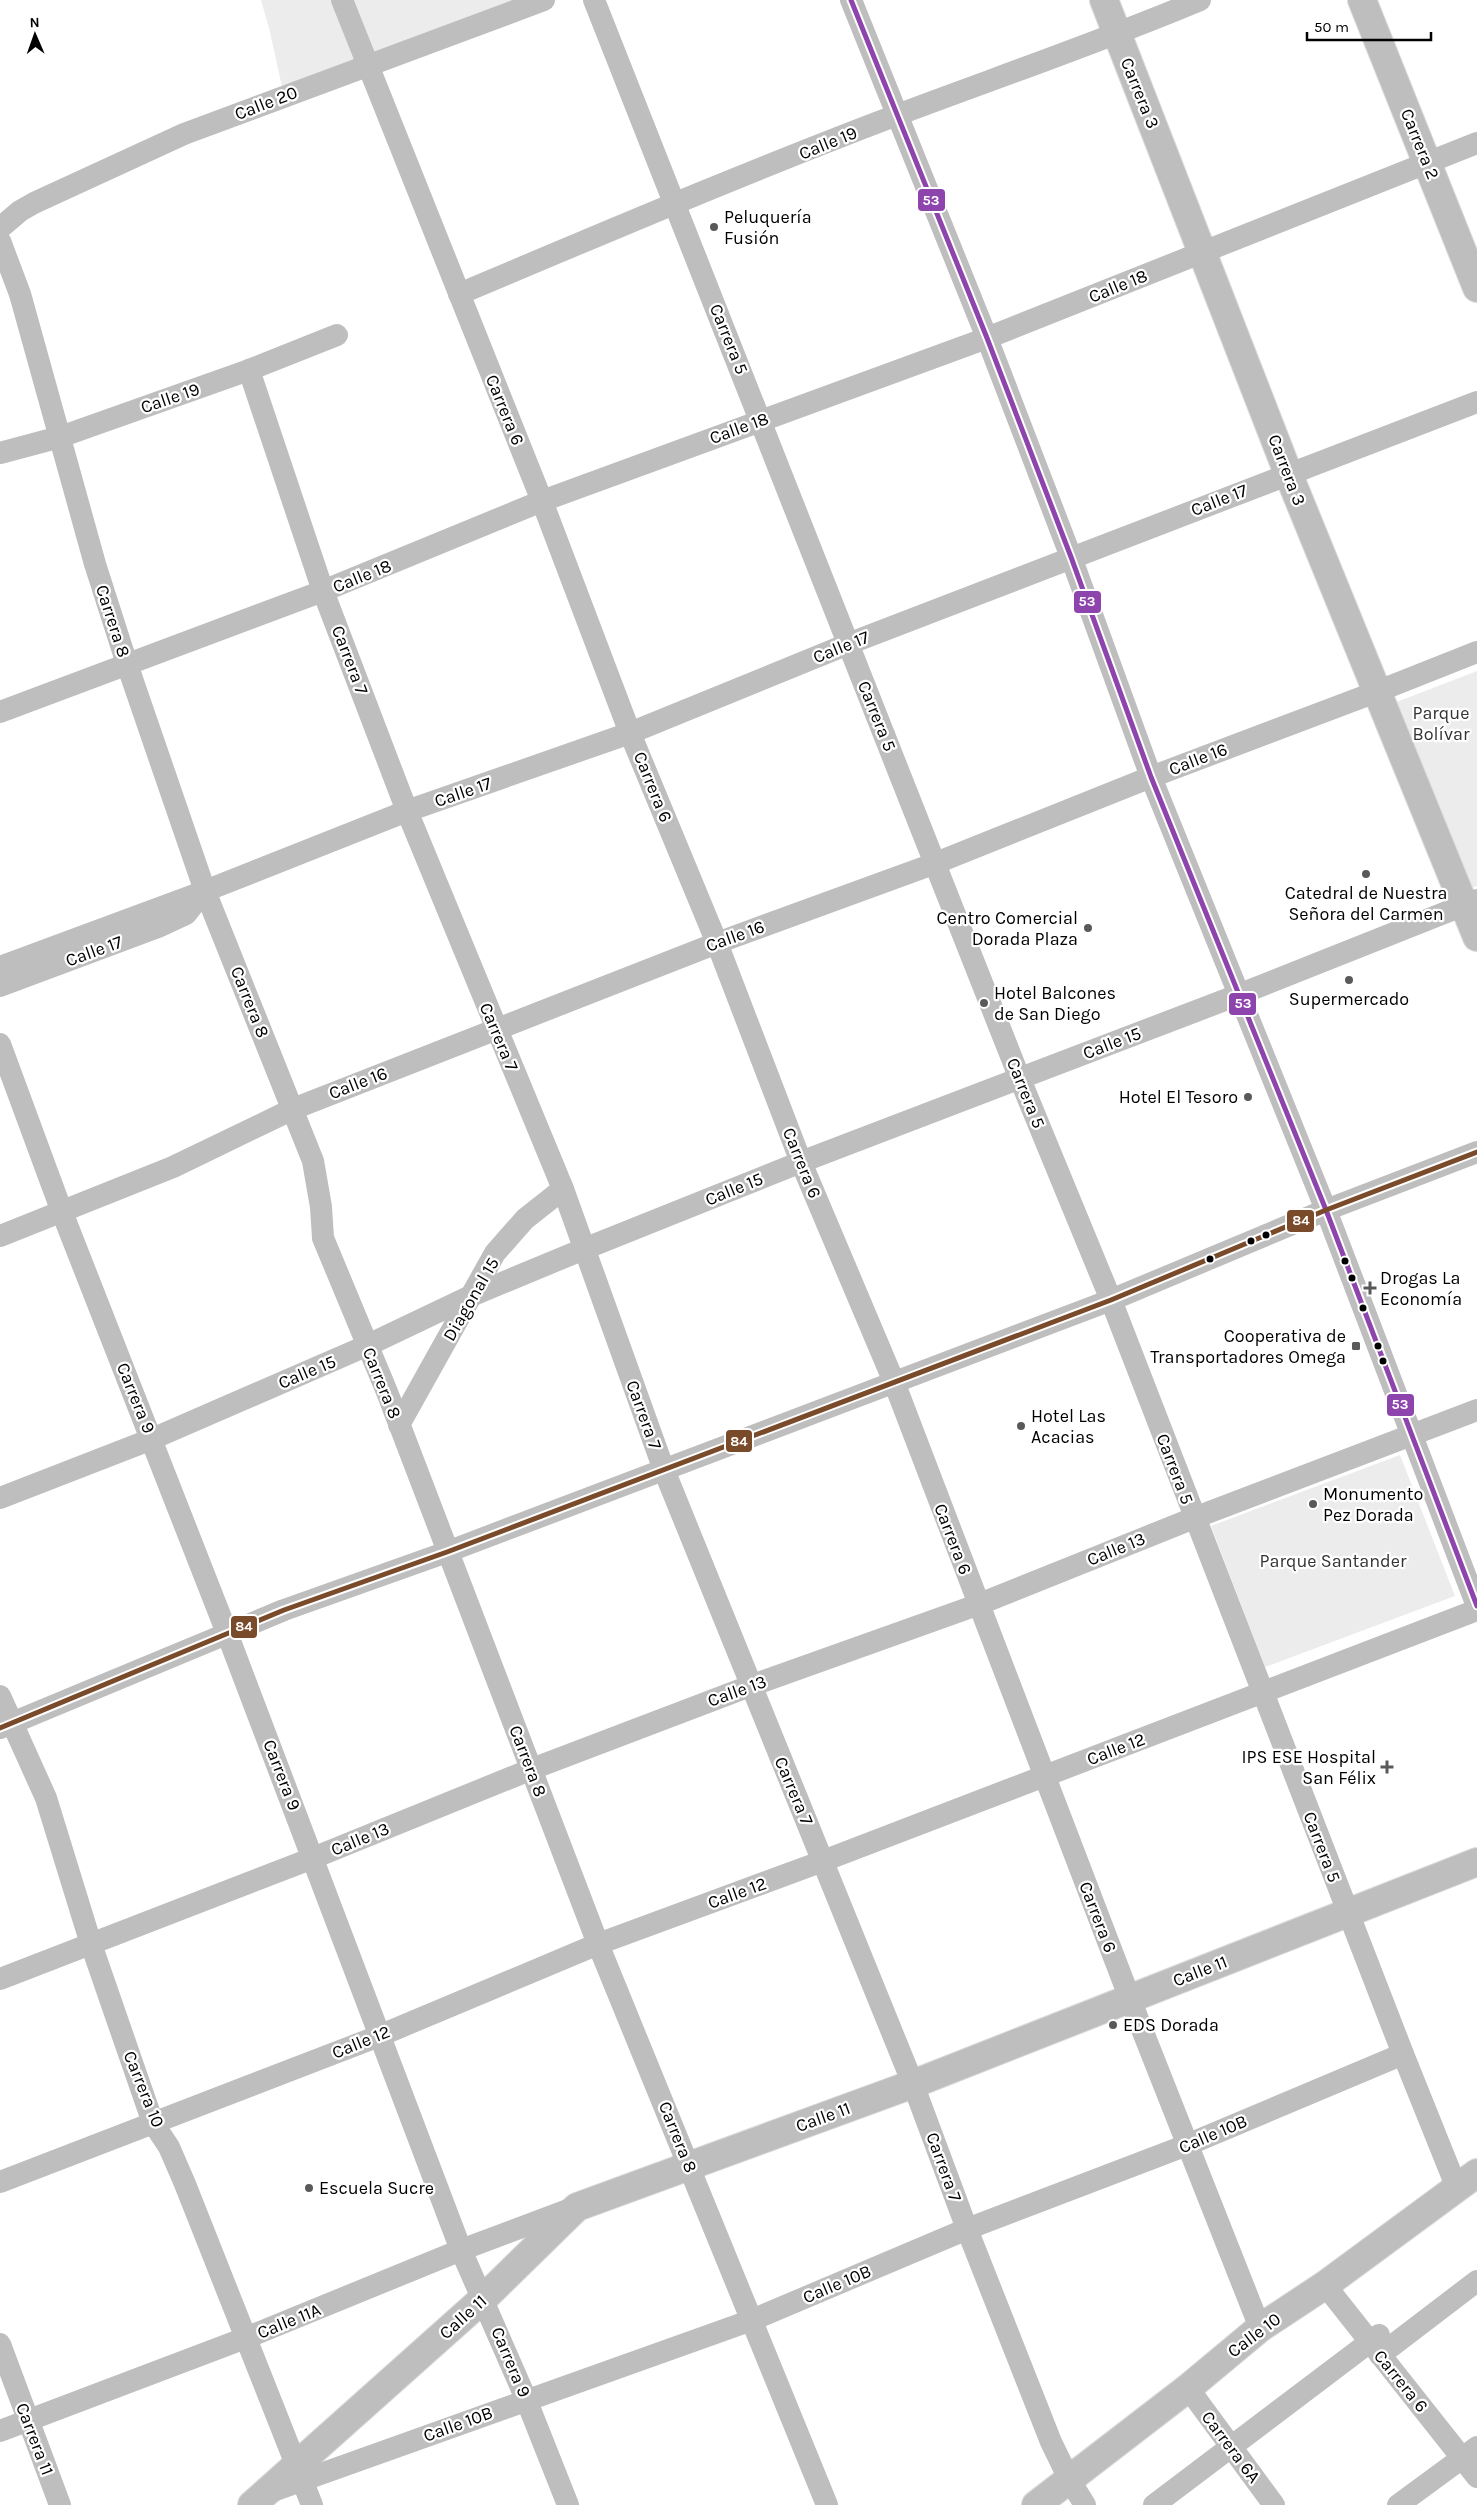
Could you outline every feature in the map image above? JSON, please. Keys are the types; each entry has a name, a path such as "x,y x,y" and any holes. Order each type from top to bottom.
{"main road":[{"name":"Carrera 3","path":"1104,0 1288,473 1376,692 1471,903 1477,937"},
{"name":"Carrera 2","path":"1362,0 1477,288"},
{"name":"Calle 11","path":"258,2499 300,2472 577,2207 913,2084 1477,1862"},
{"name":"Calle 10","path":"1036,2505 1188,2388 1260,2328 1330,2281 1467,2179"}],"street":[{"name":"Carrera 6","path":"342,0 366,65 542,501 630,733 717,943 801,1162 894,1382 1130,1999 1260,2328"},
{"name":"Calle 20","path":"0,228 20,211 34,203 184,134 544,0"},
{"name":"Carrera 5","path":"594,0 762,420 848,644 1020,1079 1111,1300 1402,2054 1467,2179"},
{"path":"851,0 987,338 1071,558 1151,777 1326,1210 1477,1606"},
{"name":"Calle 19","path":"459,294 674,204 897,115 1117,35 1200,0"},
{"name":"Calle 18","path":"0,712 324,591 542,501 987,338 1477,143"},
{"name":"Carrera 8","path":"0,241 20,294 95,564 127,664 205,891 313,1161 321,1207 323,1238 399,1425 598,1944 827,2505"},
{"name":"Calle 19","path":"0,453 60,436 249,370 337,335"},
{"name":"Carrera 7","path":"249,370 324,591 407,811 563,1189 664,1470 913,2084 967,2229 1051,2442 1069,2480 1085,2505"},
{"name":"Calle 17","path":"0,967 205,891 407,811 630,733 848,644 1288,473 1477,402"},
{"name":"Calle 16","path":"0,1236 173,1167 293,1109 717,943 936,863 1151,777 1477,652"},
{"name":"Calle 17","path":"0,986 158,927 186,914 205,891"},
{"name":"Calle 15","path":"0,1498 152,1439 366,1346 473,1295 584,1249 801,1162 1238,996 1471,903"},
{"name":"Carrera 9","path":"0,1044 62,1212 227,1633 462,2250 526,2399 568,2505"},
{"path":"5,1726 284,1610 447,1552 1111,1300 1326,1210 1477,1152"},
{"name":"Diagonal 15","path":"399,1425 496,1253 525,1219 563,1189"},
{"name":"Calle 13","path":"0,1979 313,1858 532,1769 750,1686 978,1605 1194,1518 1477,1410"},
{"name":"Calle 12","path":"0,2182 379,2036 598,1944 823,1861 1477,1610"},
{"name":"Carrera 10","path":"0,1696 5,1726 46,1798 91,1944 153,2124 169,2147 179,2169 248,2337 312,2505"},
{"name":"Calle 10B","path":"300,2472 526,2399 752,2320 967,2229 1187,2145 1402,2054"},
{"name":"Calle 11A","path":"0,2431 248,2337 462,2250 577,2207"},
{"name":"Carrera 6","path":"1330,2281 1380,2345 1473,2452 1477,2477"},
{"path":"1154,2505 1380,2345 1477,2281"},
{"name":"Carrera 11","path":"0,2344 60,2505"},
{"name":"Carrera 6A","path":"1188,2388 1274,2505"},
{"path":"1398,2505 1473,2452"}],"green space":[{"path":"261,0 529,0 282,87"},
{"name":"Parque Bolívar","path":"1477,671 1477,886 1467,890 1394,703"},
{"name":"Parque Santander","path":"1400,1455 1455,1596 1265,1667 1211,1526"}],"transit line":[{"name":"53","path":"851,0 987,338 1071,557 1151,777 1326,1210 1477,1606"},
{"name":"84","path":"0,1728 284,1610 447,1552 1111,1300 1326,1210 1477,1152"}],"place":[{"name":"Peluquería Fusión","path":"714,227"},
{"name":"Catedral de Nuestra Señora del Carmen","path":"1366,874"},
{"name":"Centro Comercial Dorada Plaza","path":"1088,928"},
{"name":"Supermercado","path":"1349,980"},
{"name":"Hotel Balcones de San Diego","path":"984,1003"},
{"name":"Hotel El Tesoro","path":"1248,1097"},
{"name":"Drogas La Economía","path":"1370,1288"},
{"name":"Cooperativa de Transportadores Omega","path":"1356,1346"},
{"name":"Hotel Las Acacias","path":"1021,1426"},
{"name":"Monumento Pez Dorada","path":"1313,1504"},
{"name":"IPS ESE Hospital San Félix","path":"1387,1767"},
{"name":"EDS Dorada","path":"1113,2025"},
{"name":"Escuela Sucre","path":"309,2188"}]}
